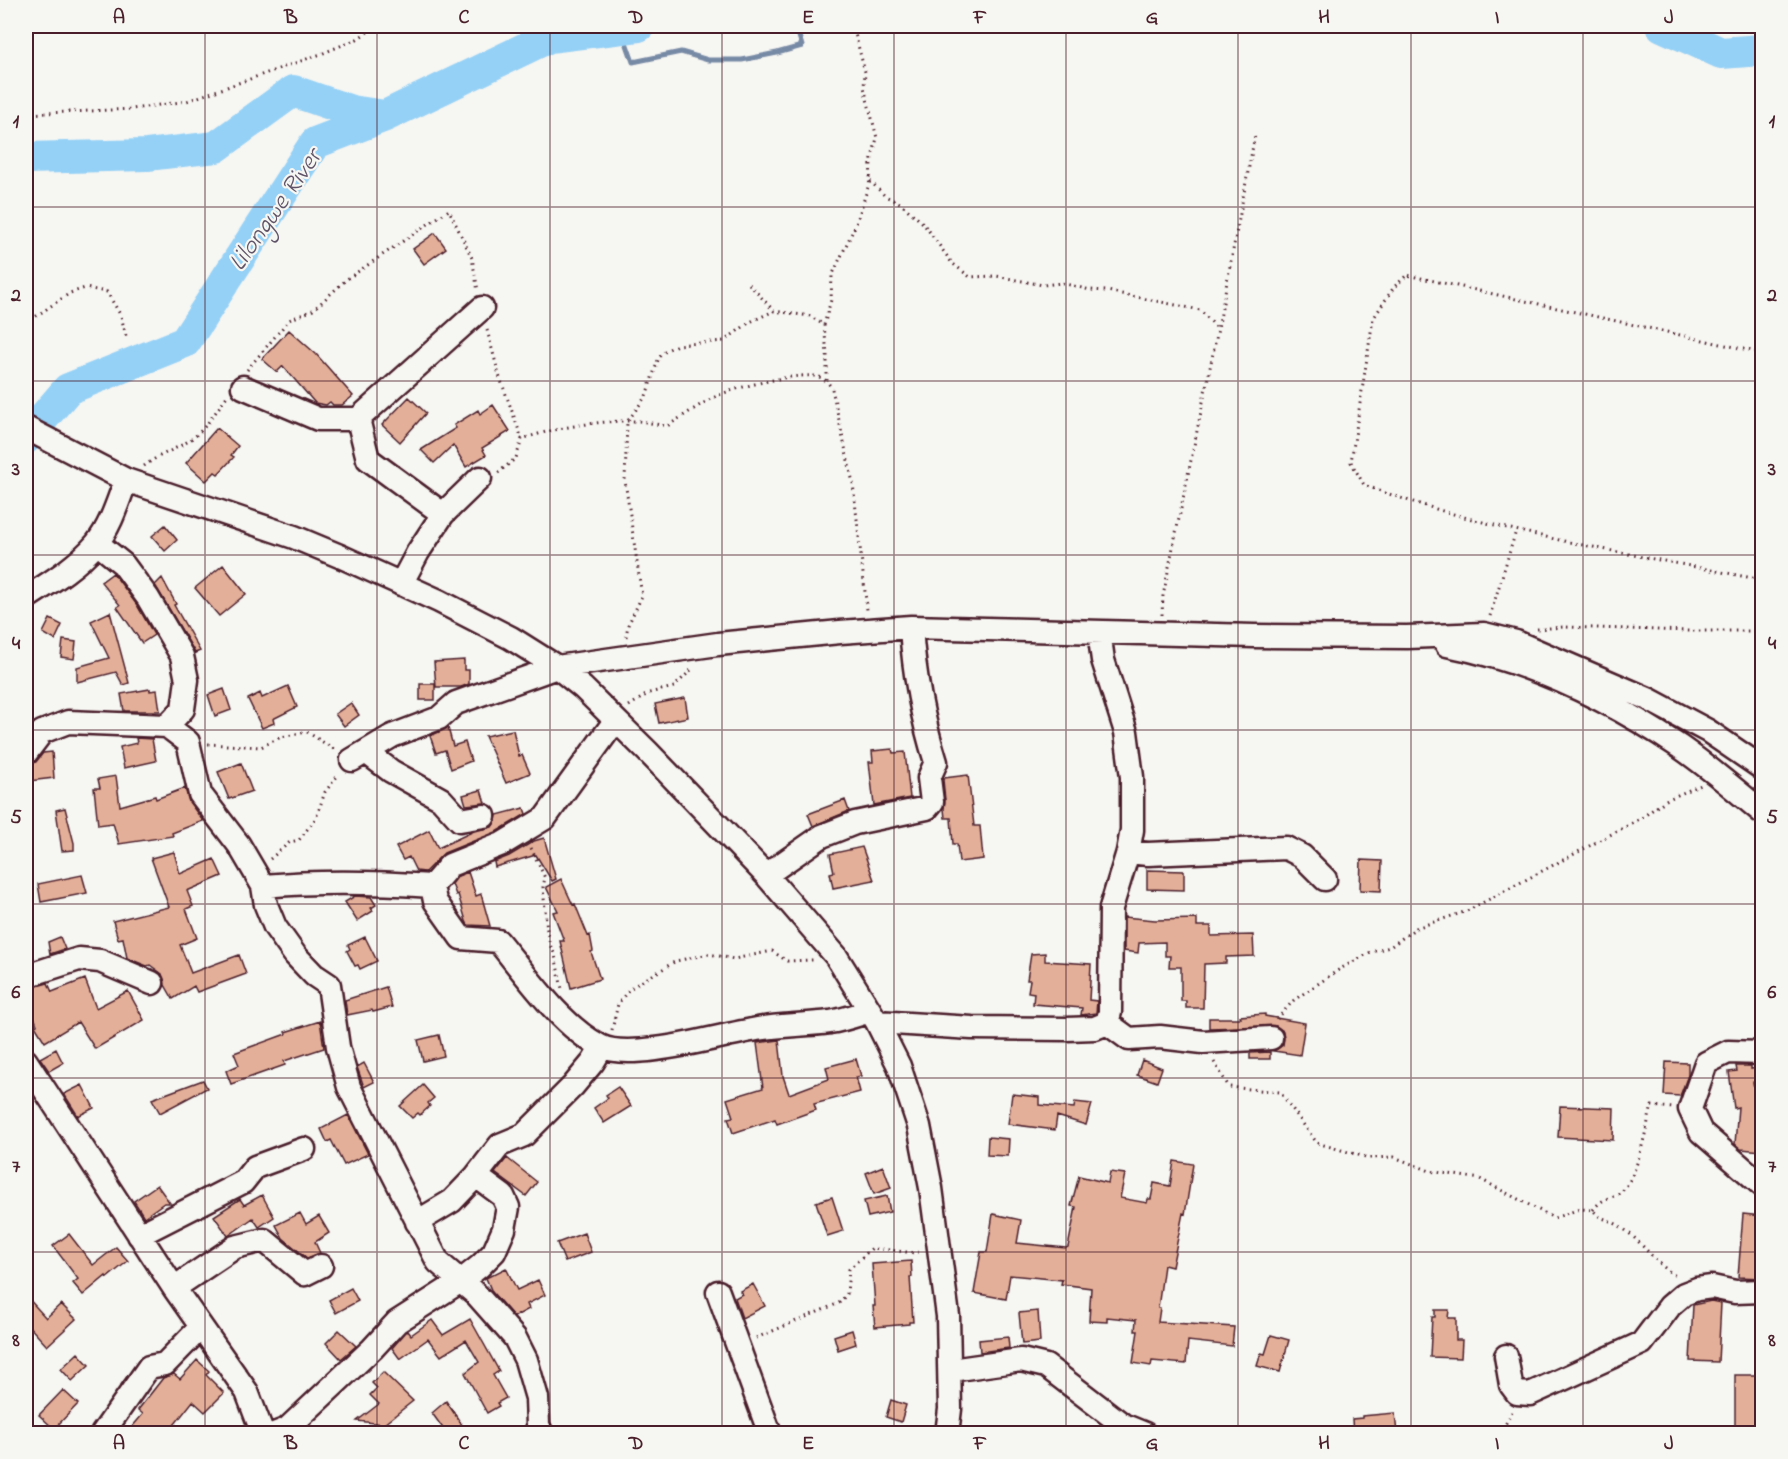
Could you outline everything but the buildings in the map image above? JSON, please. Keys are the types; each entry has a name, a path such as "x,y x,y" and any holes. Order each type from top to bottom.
{"street":[{"path":"238,386 318,419 358,419 482,308"},
{"path":"358,419 368,459 443,514"},
{"path":"26,428 126,480 294,537 401,584 512,638 583,688 766,875 832,951 873,1017 899,1066 919,1126 940,1247 948,1316 951,1370 947,1434"},
{"path":"401,584 418,552 443,514 485,479"},
{"path":"26,598 64,574 97,543 114,513 126,480"},
{"path":"97,543 123,564 148,598 182,656 187,680 183,709 167,726"},
{"path":"766,875 822,836 855,823 927,808 932,802 929,778 936,762 925,729 913,660 911,627"},
{"path":"359,756 392,736 439,718 456,703 557,668 718,644 911,627 1160,635 1407,637 1484,634 1526,646 1648,699 1708,731 1762,768"},
{"path":"1099,632 1102,660 1126,732 1132,777 1132,830 1128,852 1111,908 1110,1012 1107,1023"},
{"path":"1407,637 1477,651 1548,677 1622,711 1681,748 1762,812"},
{"path":"432,886 450,865 502,844 545,818 615,720"},
{"path":"26,753 42,732 68,722 167,726 188,742 200,794 239,845 263,886 266,905 275,927 295,955 314,975 329,985 338,1047 348,1087 438,1262 477,1295 515,1338 526,1360 537,1398 538,1425 542,1434"},
{"path":"359,756 441,799 460,820 484,816"},
{"path":"1128,852 1148,854 1286,848 1302,856 1325,879"},
{"path":"263,886 310,882 432,886"},
{"path":"432,886 435,901 461,938 498,941 544,997 583,1036 602,1047 629,1052 691,1043 759,1029 873,1017 972,1028 1095,1028 1107,1023"},
{"path":"26,976 79,960 90,960 100,961 152,983"},
{"path":"1107,1023 1129,1039 1160,1037 1203,1041 1271,1038"},
{"path":"417,1222 452,1201 476,1176 500,1145 525,1135 593,1062 602,1047"},
{"path":"1762,1053 1728,1052 1706,1063 1690,1109 1701,1132 1762,1185"},
{"path":"26,1061 35,1093 139,1235 247,1392 263,1434"},
{"path":"139,1235 243,1182 255,1167 304,1149"},
{"path":"274,1434 287,1430 397,1322 461,1281 494,1252 504,1228 508,1208 502,1196 476,1176"},
{"path":"174,1288 235,1247 264,1240 304,1274 321,1266"},
{"path":"1506,1356 1510,1385 1517,1393 1530,1394 1642,1342 1670,1306 1684,1294 1712,1287 1735,1292 1762,1291"},
{"path":"718,1292 770,1434"},
{"path":"102,1434 149,1367 165,1364 201,1327"},
{"path":"951,1370 1021,1360 1046,1366 1123,1425 1145,1434"}],"path":[{"path":"26,114 132,109 187,101 321,54 357,39 377,26"},
{"path":"827,382 824,325 831,300 832,276 856,224 870,180 871,162 877,138 864,87 865,72 854,26"},
{"path":"1160,635 1163,596 1218,330 1255,135"},
{"path":"870,180 885,196 900,203 923,223 952,263 970,277 996,276 1043,285 1062,283 1200,310 1218,330"},
{"path":"126,480 155,458 191,439 207,424 289,320 313,310 347,279 449,210 472,258 499,375 522,440 516,458 485,479"},
{"path":"1762,353 1407,275 1394,287 1373,319 1351,462 1364,484 1400,498 1516,531 1762,580"},
{"path":"748,284 774,311"},
{"path":"26,323 70,293 85,288 107,292 121,316 126,336"},
{"path":"622,657 628,625 642,596 625,481 627,422 646,396 659,357 677,345 724,340 750,322 774,311 810,316 824,325"},
{"path":"522,440 540,433 600,422 639,421 667,426 719,395 774,380 819,377 827,382 832,390 853,483 867,606 866,630"},
{"path":"1484,634 1516,531"},
{"path":"1529,630 1564,627 1762,631"},
{"path":"615,720 630,705 649,693 674,687 718,644"},
{"path":"188,742 261,747 281,737 307,732 359,756 332,781 325,792 316,818 299,840 290,842 269,860 263,886"},
{"path":"1271,1038 1278,1018 1294,1000 1340,969 1371,952 1390,947 1416,928 1467,911 1487,901 1640,819 1666,800 1719,776"},
{"path":"524,831 545,878 543,887 550,945 555,955 567,1020"},
{"path":"602,1047 611,1033 618,1004 629,989 676,961 709,954 734,959 772,951 788,961 808,962 832,951"},
{"path":"1203,1041 1228,1088 1280,1092 1317,1143 1369,1158 1394,1157 1430,1171 1480,1179 1554,1218 1580,1209 1593,1210 1599,1218 1611,1221 1638,1239 1663,1268 1697,1289"},
{"path":"1593,1210 1599,1201 1623,1191 1634,1172 1652,1106 1690,1109"},
{"path":"737,1345 839,1303 847,1294 849,1269 872,1248 915,1253 940,1247"}],"waterway":[{"path":"549,26 549,37"},
{"name":"Lilongwe River","path":"26,438 68,389 185,342 315,143 385,116 549,37 639,26"},
{"path":"621,28 633,62 681,52 708,60 742,60 777,53 802,46 796,26"},
{"name":"Lilongwe River","path":"1662,26 1721,53 1762,50"},
{"path":"26,158 147,155 216,147 293,91 351,111 385,116"}]}
